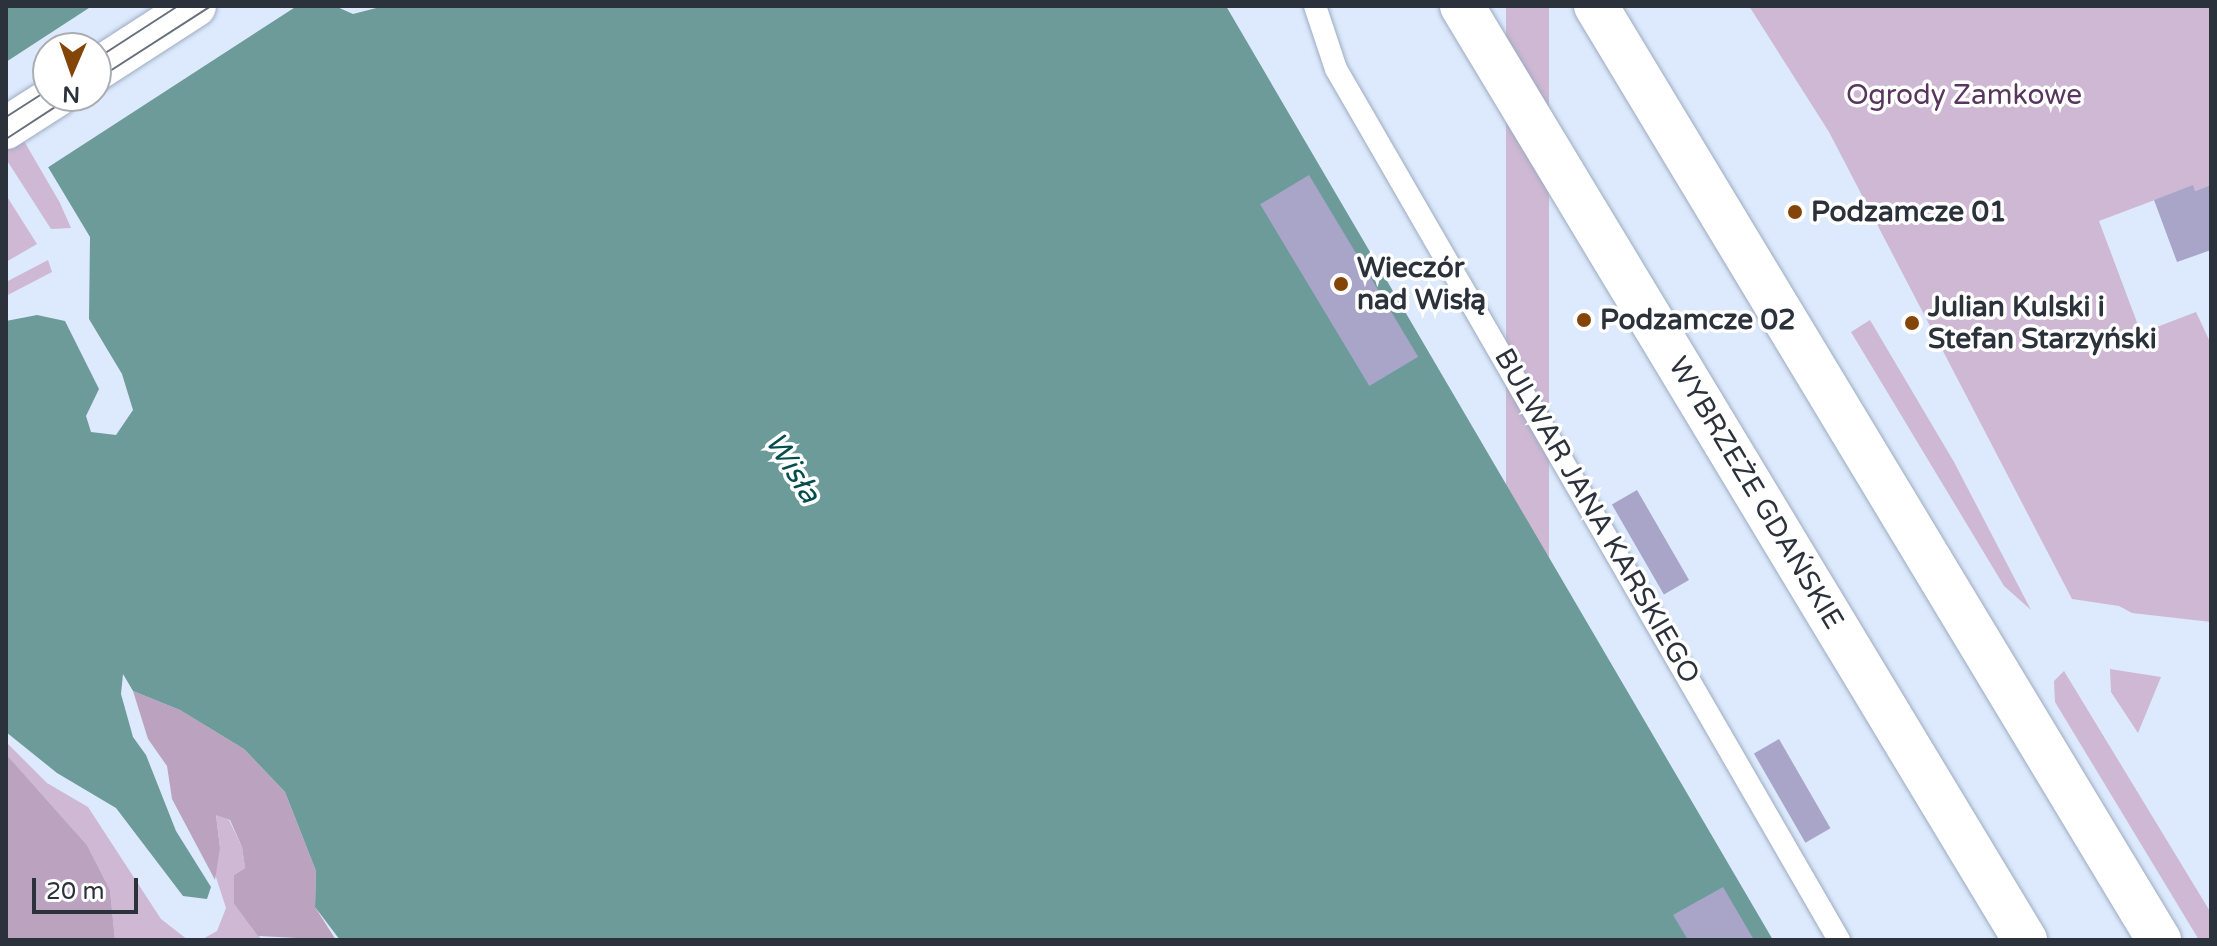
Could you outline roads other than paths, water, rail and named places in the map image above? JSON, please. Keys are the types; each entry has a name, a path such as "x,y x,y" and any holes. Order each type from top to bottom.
{"main road":[{"path":"112,60 195,6"},
{"name":"WYBRZEŻE GDAŃSKIE","path":"1462,6 2025,940"},
{"path":"1596,6 2159,940"},
{"path":"6,128 32,111"}],"street":[{"name":"BULWAR JANA KARSKIEGO","path":"1315,6 1336,69 1839,940"}],"water":[{"name":"Wisła","path":"6,6 335,6 353,14 384,6 1226,6 1773,940 340,940 315,907 316,871 285,792 244,749 180,710 133,691 123,674 121,694 133,737 146,755 176,831 211,887 207,899 183,896 116,808 57,773 6,732 6,321 37,315 65,321 99,389 86,416 91,432 116,435 133,410 122,374 89,319 90,237 6,97"}],"tram line":[{"path":"112,49 178,6"},
{"path":"112,70 211,6"},
{"path":"6,117 32,100"},
{"path":"6,139 47,112"}],"place":[{"name":"Podzamcze 01","path":"1795,212"},
{"name":"Wieczór nad Wisłą","path":"1341,284"},
{"name":"Podzamcze 02","path":"1584,320"},
{"name":"Julian Kulski i Stefan Starzyński","path":"1912,323"}],"park label":[{"name":"Ogrody Zamkowe","path":"1964,95"}]}
